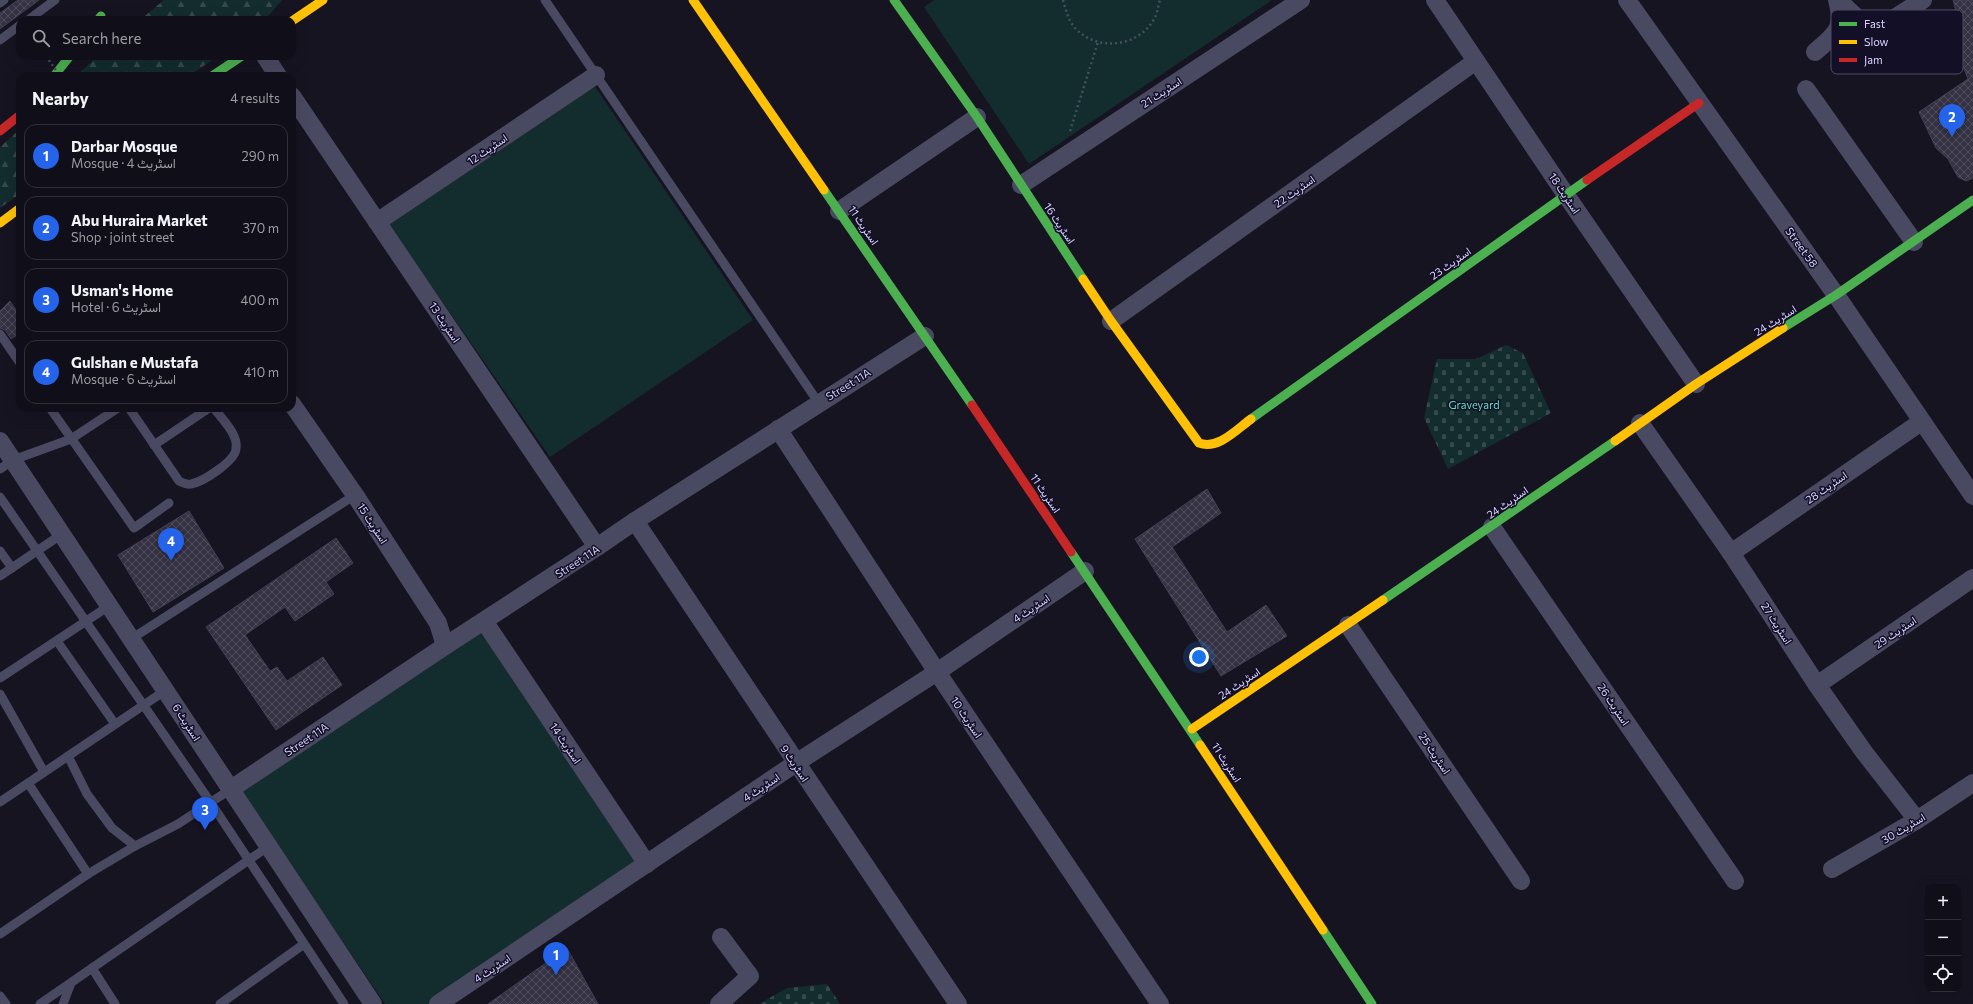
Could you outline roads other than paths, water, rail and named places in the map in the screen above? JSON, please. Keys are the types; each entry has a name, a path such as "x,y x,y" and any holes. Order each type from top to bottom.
{"street":[{"path":"296,18 323,0"},
{"name":"اسٹریٹ 11","path":"693,0 839,210 1192,729 1372,1004"},
{"name":"اسٹریٹ 21","path":"1021,185 1301,0"},
{"name":"اسٹریٹ 18","path":"1435,0 1566,195 1696,384"},
{"name":"Street 58","path":"1627,0 1836,295 1921,422 1973,496"},
{"path":"1838,0 1849,10"},
{"path":"1838,0 1840,10"},
{"path":"1907,10 1923,0"},
{"path":"297,3 298,10 301,15"},
{"name":"اسٹریٹ 16","path":"902,3 1111,321 1199,443 1207,446 1216,444"},
{"path":"1815,52 1831,38"},
{"path":"57,72 67,60"},
{"path":"218,72 236,60"},
{"path":"268,60 275,72"},
{"name":"اسٹریٹ 22","path":"1111,321 1476,61"},
{"name":"اسٹریٹ 12","path":"377,222 596,75"},
{"path":"1806,89 1914,242"},
{"name":"اسٹریٹ 13","path":"296,102 597,547"},
{"name":"اسٹریٹ 23","path":"1216,444 1566,195 1699,103"},
{"path":"839,210 977,117"},
{"path":"0,131 16,118"},
{"name":"اسٹریٹ 24","path":"1192,729 1492,527 1696,384 1836,295 1973,200"},
{"path":"0,222 16,211"},
{"name":"Street 11A","path":"231,789 635,521 818,402 925,336"},
{"name":"اسٹریٹ 15","path":"296,410 438,623 445,646"},
{"name":"اسٹریٹ 28","path":"1731,553 1921,422"},
{"name":"اسٹریٹ 27","path":"1640,423 1731,553 1817,685 1864,752 1917,820"},
{"name":"اسٹریٹ 10","path":"778,429 937,672 1160,1004"},
{"name":"اسٹریٹ 6","path":"0,441 6,465 62,534 373,1004"},
{"name":"اسٹریٹ 9","path":"635,521 958,1004"},
{"name":"اسٹریٹ 26","path":"1492,527 1735,880"},
{"name":"اسٹریٹ 4","path":"439,1004 796,763 937,672 1085,571"},
{"name":"اسٹریٹ 29","path":"1817,685 1973,578"},
{"name":"اسٹریٹ 14","path":"484,621 647,864"},
{"name":"اسٹریٹ 25","path":"1348,624 1521,881"},
{"name":"اسٹریٹ 30","path":"1832,869 1917,820 1973,784"},
{"path":"719,1004 750,976 720,937"}],"lane":[{"path":"0,3 4,0"},
{"path":"33,16 55,0"},
{"path":"545,0 818,402"},
{"path":"0,40 16,29"},
{"path":"0,334 16,358"},
{"path":"53,412 134,528 168,503"},
{"path":"6,465 71,439 112,412"},
{"path":"132,412 179,481 189,485 199,482 233,458 237,448 235,438 217,412"},
{"path":"154,445 203,412"},
{"path":"131,639 354,495"},
{"path":"0,497 142,706 211,803 344,1004"},
{"path":"0,576 62,534"},
{"path":"0,551 12,568"},
{"path":"0,678 109,606"},
{"path":"57,641 115,724"},
{"path":"0,802 166,690"},
{"path":"0,694 44,772"},
{"path":"68,756 87,794 112,828 135,846"},
{"path":"28,783 88,874"},
{"path":"0,934 88,874 135,846 178,824 231,789"},
{"path":"40,1004 269,846"},
{"path":"220,1004 304,944"},
{"path":"92,968 115,1004"},
{"path":"63,1004 71,983"},
{"path":"0,996 6,1004"}],"place":[{"name":"Abu Huraira Market","path":"1952,137"},
{"name":"Gulshan e Mustafa","path":"171,561"},
{"name":"Usman's Home","path":"205,830"},
{"name":"Darbar Mosque","path":"556,975"}],"park label":[{"name":"Graveyard","path":"1474,404"}]}
